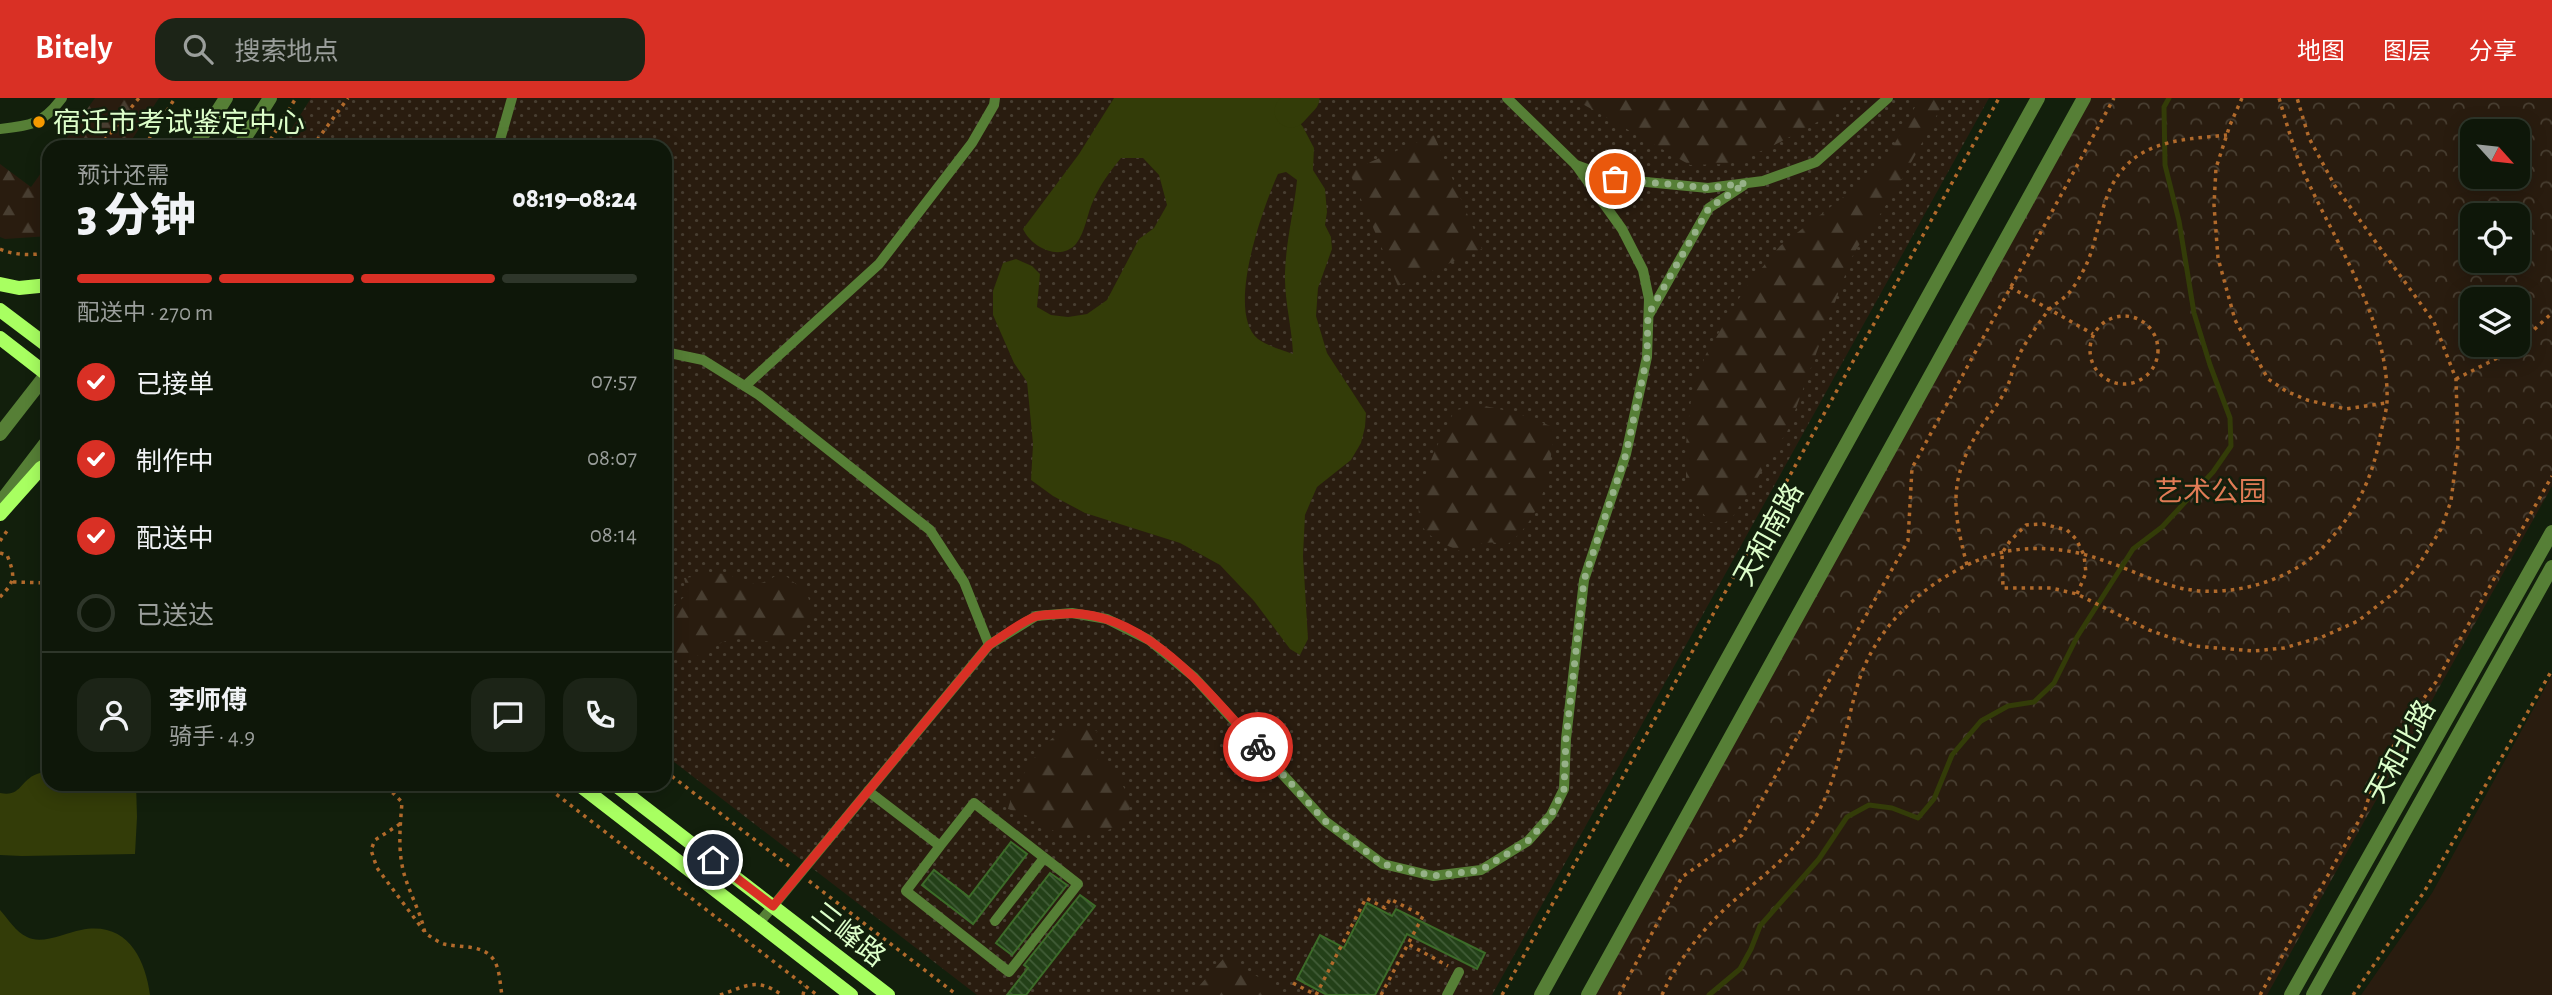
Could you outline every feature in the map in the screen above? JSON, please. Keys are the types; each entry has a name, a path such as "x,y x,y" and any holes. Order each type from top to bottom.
{"main road":[{"path":"0,284 19,288 42,286"},
{"path":"0,310 42,342"},
{"path":"0,338 42,370"},
{"path":"0,514 42,468"},
{"name":"三峰路","path":"587,791 852,995"},
{"name":"三峰路","path":"623,791 888,995"}],"street":[{"path":"199,140 226,98"},
{"path":"243,140 270,98"},
{"name":"天和南路","path":"1541,995 2038,98"},
{"path":"1588,995 2084,98"},
{"path":"0,434 42,382"},
{"path":"0,503 42,448"},
{"name":"天和北路","path":"2291,995 2552,532"},
{"name":"天和北路","path":"2313,995 2552,567"}],"lane":[{"path":"0,129 30,126 50,114 62,98"},
{"path":"500,140 512,98"},
{"path":"744,386 879,264 972,143 994,105 995,98"},
{"path":"759,923 989,645 1035,617 1072,613 1107,619 1149,640 1194,677 1325,821 1383,864 1433,876 1481,870 1528,841 1551,815 1564,789 1566,739 1584,580 1626,454 1647,357 1649,299 1643,270 1622,229 1576,165 1507,98"},
{"path":"1576,165 1615,179 1708,188 1763,181 1816,162 1888,98"},
{"path":"1648,315 1709,208 1746,183"},
{"path":"672,353 703,360 760,395 930,530 964,582 989,645"},
{"path":"868,791 940,846"},
{"path":"974,803 1078,884 1009,972 906,891 940,846 974,803"},
{"path":"995,921 1044,858"},
{"path":"1447,995 1459,972"}],"path":[{"path":"105,140 139,98"},
{"path":"148,140 175,98"},
{"path":"271,140 296,98"},
{"path":"317,140 348,98"},
{"path":"1502,995 1999,98"},
{"path":"1619,995 1682,877 1742,835 1908,541 1912,468 2114,98"},
{"path":"2242,98 2216,168 2214,205 2218,258 2235,320 2268,379 2286,391 2346,408 2387,403"},
{"path":"1662,995 1669,979 1696,940 1727,907 1785,857 1807,830 1833,779 1858,683 1867,661 1892,623 1917,595 1951,573 1984,557 2021,550 2061,550 2084,555 2187,590 2221,591 2248,587 2285,574 2320,552 2343,526 2361,497 2375,466 2387,403 2382,352 2372,317 2298,158 2279,98"},
{"path":"2077,594 2086,573 2084,555 2076,539 2067,530 2043,524 2026,525 2002,553 2004,588 2051,588 2077,594 2149,630 2194,646 2254,651 2297,644 2322,637 2358,621 2400,588 2418,566 2441,529 2451,502 2458,444 2456,379 2434,322 2334,186 2309,138 2297,98"},
{"path":"1967,565 1954,509 1957,483 1964,459 2007,388 2017,360 2049,310 2069,293 2083,271 2093,249 2106,199 2123,169 2140,154 2160,145 2227,135"},
{"path":"0,249 8,253 42,254"},
{"path":"2010,287 2093,334"},
{"path":"2456,379 2511,351 2552,313"},
{"path":"2134,317 2151,330 2157,341 2158,352 2149,374 2128,385 2108,381 2098,373 2092,363 2089,352 2093,334 2111,318 2134,317"},
{"path":"2260,995 2364,810 2369,792 2423,698 2436,682 2552,476"},
{"path":"0,553 7,555 14,573 12,582 0,597"},
{"path":"12,582 42,583"},
{"path":"2353,995 2424,891 2552,670"},
{"path":"385,791 393,793 402,802 398,846 406,879 425,933"},
{"path":"552,791 817,995"},
{"path":"400,824 375,840 371,850 377,868 425,933 442,943 477,948 494,960 502,995"},
{"path":"1293,983 1316,995 1366,898 1385,908 1391,899 1423,916 1381,995"},
{"path":"1408,944 1459,972"},
{"path":"720,995 755,983 774,989 782,995"},
{"path":"803,995 806,986"}],"green space":[{"path":"95,98 159,98 132,140 65,140"},
{"path":"311,98 1989,98 1492,995 977,995 672,760 672,140 284,140"},
{"path":"1572,98 1853,98 1845,107 1769,148 1728,164 1690,165"},
{"path":"1920,98 1946,98 1898,185 1851,259 1788,430 1732,518 1721,525 1710,522 1686,483 1686,444 1692,391 1706,354 1746,287 1780,246 1881,168"},
{"name":"艺术公园","path":"2091,98 2552,98 2552,486 2267,995 1595,995"},
{"path":"1434,135 1482,249 1398,286 1349,171"},
{"path":"0,164 31,187 42,172 42,236 0,237"},
{"path":"1485,406 1517,413 1553,427 1551,460 1538,507 1520,533 1507,545 1484,543 1462,552 1440,542 1425,531 1419,515 1419,500 1428,467 1455,410"},
{"path":"781,572 807,593 812,611 788,644 745,639 728,640 686,661 672,651 672,608 688,593 684,578 719,574 758,583"},
{"path":"2552,675 2552,995 2361,995 2432,893"},
{"path":"1085,726 1097,731 1094,750 1098,761 1113,761 1115,774 1132,800 1125,822 1104,832 1059,834 1028,816 1008,809 1022,777 1047,743 1064,731"},
{"path":"1225,957 1288,995 1191,995"}],"shaded area":[{"path":"1114,98 1282,98 1314,148 1313,170 1325,189 1325,225 1331,237 1332,249 1318,288 1316,316 1327,353 1366,413 1361,443 1351,460 1317,487 1305,515 1303,556 1308,639 1300,655 1290,649 1254,601 1220,565 1180,543 1085,513 1053,496 1031,480 1033,444 1027,382 1014,363 993,315 993,291 1003,263 1016,259 1032,266 1040,274 1037,307 1051,315 1068,317 1087,314 1107,300 1139,239 1154,228 1167,205 1159,175 1143,158 1121,158 1096,194 1076,244 1062,252 1046,250 1039,246 1023,229 1079,154","holes":["1286,172 1297,180 1285,272 1293,354 1258,339 1249,326 1245,306 1250,259 1271,189 1278,174"]},
{"path":"42,773 42,791 136,791 135,854 0,855 0,793 13,793 33,776"},
{"path":"0,910 19,932 33,939 97,929 110,931 121,937 138,955 150,995 0,995"}],"building":[{"path":"1011,842 1027,854 973,924 922,885 934,870 969,897"},
{"path":"1050,873 1067,885 1012,955 996,943"},
{"path":"1080,895 1095,906 1026,995 1007,995 1028,968 1024,965"},
{"path":"1367,903 1392,916 1396,909 1485,953 1477,969 1407,934 1375,995 1327,995 1297,979 1320,935 1344,948"}],"waterway":[{"path":"1291,111 1303,98"},
{"path":"1709,995 1740,969 1760,926 1819,859 1847,817 1869,805 1892,808 1918,818 1934,799 1952,755 1981,721 2008,706 2034,702 2054,683 2077,637 2133,549 2162,527 2213,472 2231,446 2230,418 2194,313 2179,221 2165,165 2164,107 2169,98"}],"way so far":[{"path":"1258,747 1325,821 1383,864 1433,876 1481,870 1528,841 1551,815 1564,789 1566,739 1584,580 1626,454 1647,357 1648,315 1709,208 1746,183 1708,188 1615,179"}],"place":[{"name":"宿迁市考试鉴定中心","path":"39,122"}],"route":[{"path":"713,860 773,906 989,645 1035,617 1072,613 1107,619 1149,640 1194,677 1258,747"}]}
